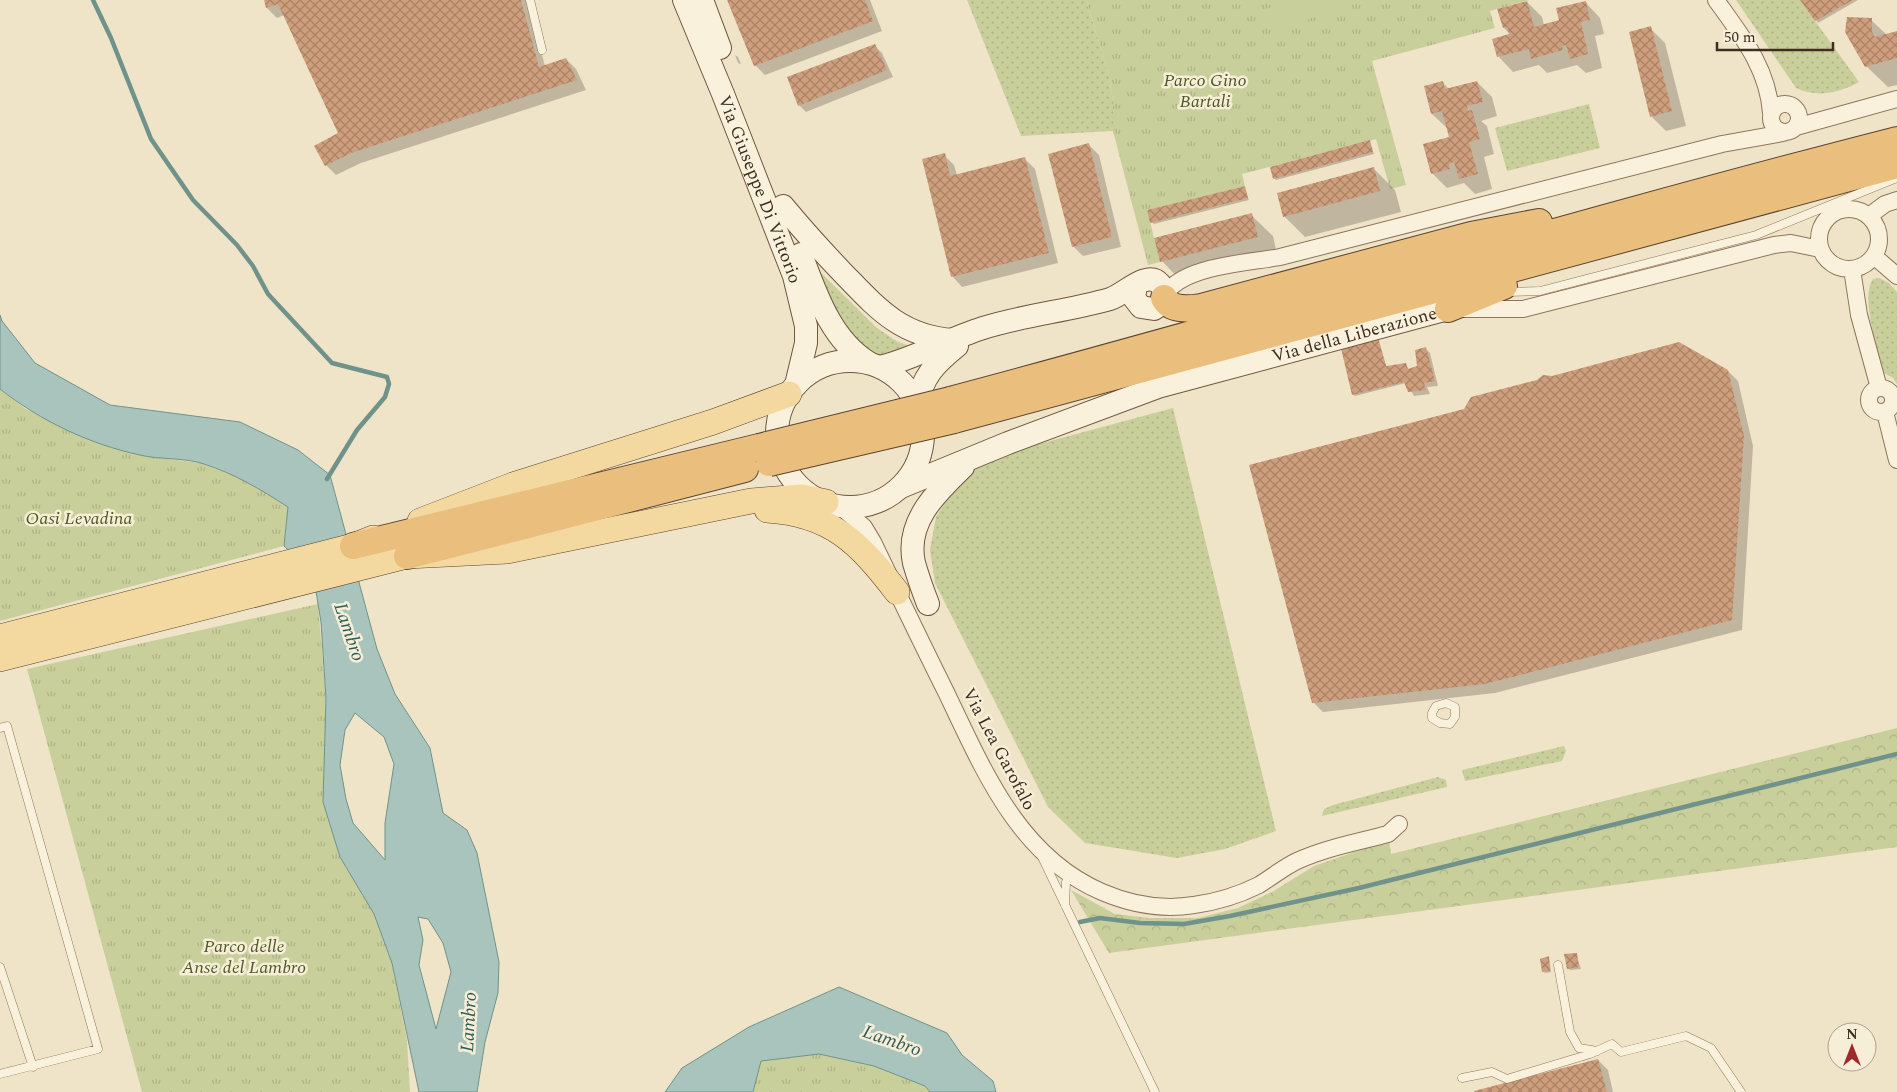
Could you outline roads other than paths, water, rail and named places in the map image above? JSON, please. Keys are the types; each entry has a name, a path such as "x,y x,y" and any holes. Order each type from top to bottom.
{"highway":[{"path":"952,410 1163,344 1649,205 1897,140"},
{"path":"357,557 952,410 1582,251 1897,165"},
{"path":"1151,293 1174,307 1201,307 1495,229 1649,205"},
{"path":"1448,309 1582,251"},
{"path":"406,556 761,456"}],"main road":[{"name":"Via Giuseppe Di Vittorio","path":"684,0 794,276 806,326 806,343 792,390"},
{"name":"Via Giuseppe Di Vittorio","path":"702,0 746,117 816,292 834,328 846,346 874,365"},
{"path":"783,206 806,235 885,315 919,334 963,336"},
{"path":"0,638 357,557 513,485 713,422 792,390 818,368 831,363 845,361 874,365 908,360 963,336 1112,298 1151,293"},
{"name":"Via della Liberazione","path":"900,487 1158,387 1448,309"},
{"path":"357,557 506,551 771,498 802,497 852,507 877,502 900,487 913,472 922,447 923,431 918,405 919,392 926,376 963,336"},
{"path":"874,365 898,379 907,388 918,405"},
{"path":"792,390 778,422 779,450 786,467 796,483 810,494 833,504"},
{"path":"928,604 914,562 912,547 915,530 920,516 934,494 974,457"},
{"path":"658,520 735,509 770,510 808,517 836,530 857,544 896,592"},
{"path":"0,659 297,572"}],"street":[{"path":"1716,0 1760,65 1799,114 1789,130"},
{"path":"1760,65 1767,84 1775,129 1789,130"},
{"path":"1151,293 1213,269 1280,257 1722,144 1789,130 1853,110 1897,99"},
{"path":"1722,144 1749,133 1771,115 1780,104 1814,112 1853,110"},
{"path":"1870,216 1886,204 1897,200"},
{"path":"1850,208 1870,216 1880,233 1875,256 1861,267 1852,269 1833,264 1825,258 1820,249 1820,231 1830,215 1850,208"},
{"name":"Via della Liberazione","path":"1448,309 1523,309 1774,245 1791,243 1820,249"},
{"path":"1875,256 1897,276"},
{"path":"1852,269 1859,315 1879,388 1887,389 1892,395 1892,405 1885,412 1897,460"},
{"name":"Via Lea Garofalo","path":"833,504 864,527 981,766 1009,814 1038,849 1082,884 1124,901 1167,906 1193,905 1236,895 1258,885 1297,861 1388,834 1399,824"}],"lane":[{"path":"530,0 542,50"},
{"path":"1490,292 1540,291 1756,235 1897,178"},
{"path":"0,728 7,726 98,1049 0,1074"},
{"path":"1038,849 1155,1092"},
{"path":"1065,907 1066,882 1070,875"},
{"path":"1558,965 1570,1032 1574,1042 1579,1048 1596,1051"},
{"path":"0,966 33,1067"},
{"path":"1462,1078 1492,1072 1507,1079 1596,1051 1612,1044 1621,1052 1686,1036 1711,1048 1741,1092"}],"water":[{"name":"Lambro","path":"0,315 2,321 35,363 110,405 240,422 298,450 330,475 377,649 395,694 430,748 443,813 467,830 477,853 499,962 498,993 485,1042 477,1092 419,1092 392,963 374,914 340,857 323,802 326,698 321,622 313,573 284,546 288,507 247,482 204,464 188,460 140,455 84,438 49,421 0,389","holes":["355,713 384,737 394,764 385,823 385,860 353,823 346,799 340,765 345,730","418,917 428,919 443,943 451,972 436,1029 419,965 423,940"]},
{"name":"Lambro","path":"839,987 947,1033 962,1055 993,1081 996,1092 930,1092 925,1086 874,1066 819,1054 761,1061 753,1092 665,1092 682,1068 749,1027"}],"waterway":[{"path":"93,0 111,38 151,139 193,200 237,245 253,266 268,294 332,363 387,377 389,384 385,397 357,430 327,479"},
{"path":"1080,922 1100,918 1140,923 1184,924 1230,916 1359,888 1897,754"}],"park label":[{"name":"Parco Gino Bartali","path":"1205,90"},
{"name":"Oasi Levadina","path":"79,518"},
{"name":"Parco delle Anse del Lambro","path":"244,956"}]}
